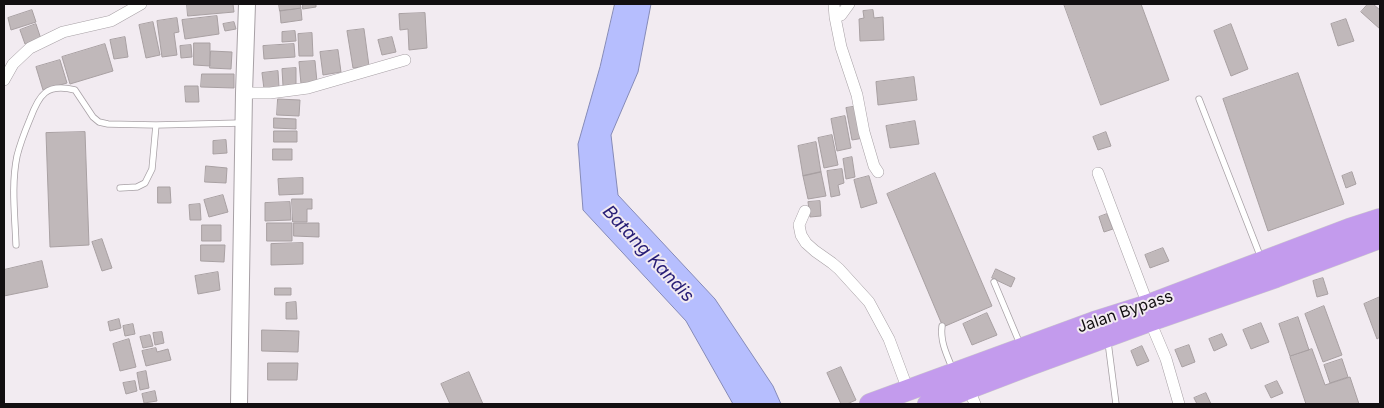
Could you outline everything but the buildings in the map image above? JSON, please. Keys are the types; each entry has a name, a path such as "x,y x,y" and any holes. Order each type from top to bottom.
{"highway":[{"name":"Jalan Bypass","path":"928,404 972,397 1030,365 1107,337 1149,313 1262,262 1380,219"},
{"name":"Jalan Bypass","path":"870,404 1094,322 1149,313 1276,277 1380,238"}],"street":[{"path":"4,80 13,64 30,48 63,32 111,21 141,4"},
{"path":"239,404 243,123 247,4"},
{"path":"834,4 841,48 857,95 864,132 874,166 878,172"},
{"path":"835,17 842,15 849,4"},
{"path":"244,93 270,93 308,88 405,60"},
{"path":"1098,173 1166,359 1179,404"},
{"path":"804,211 799,225 801,235 814,251 832,262 869,302 889,339 908,390"}],"lane":[{"path":"16,245 14,182 17,155 38,100 44,93 64,87 75,90 93,117 99,122 108,124 243,123"},
{"path":"1199,99 1262,262"},
{"path":"120,188 137,187 145,183 152,169 156,125"},
{"path":"994,282 1022,349"},
{"path":"942,326 942,342 955,374"},
{"path":"1107,337 1116,404"}],"water":[{"name":"Batang Kandis","path":"615,4 651,4 638,72 611,135 618,195 715,299 773,386 781,404 733,404 686,321 583,210 578,144 600,67"}]}
